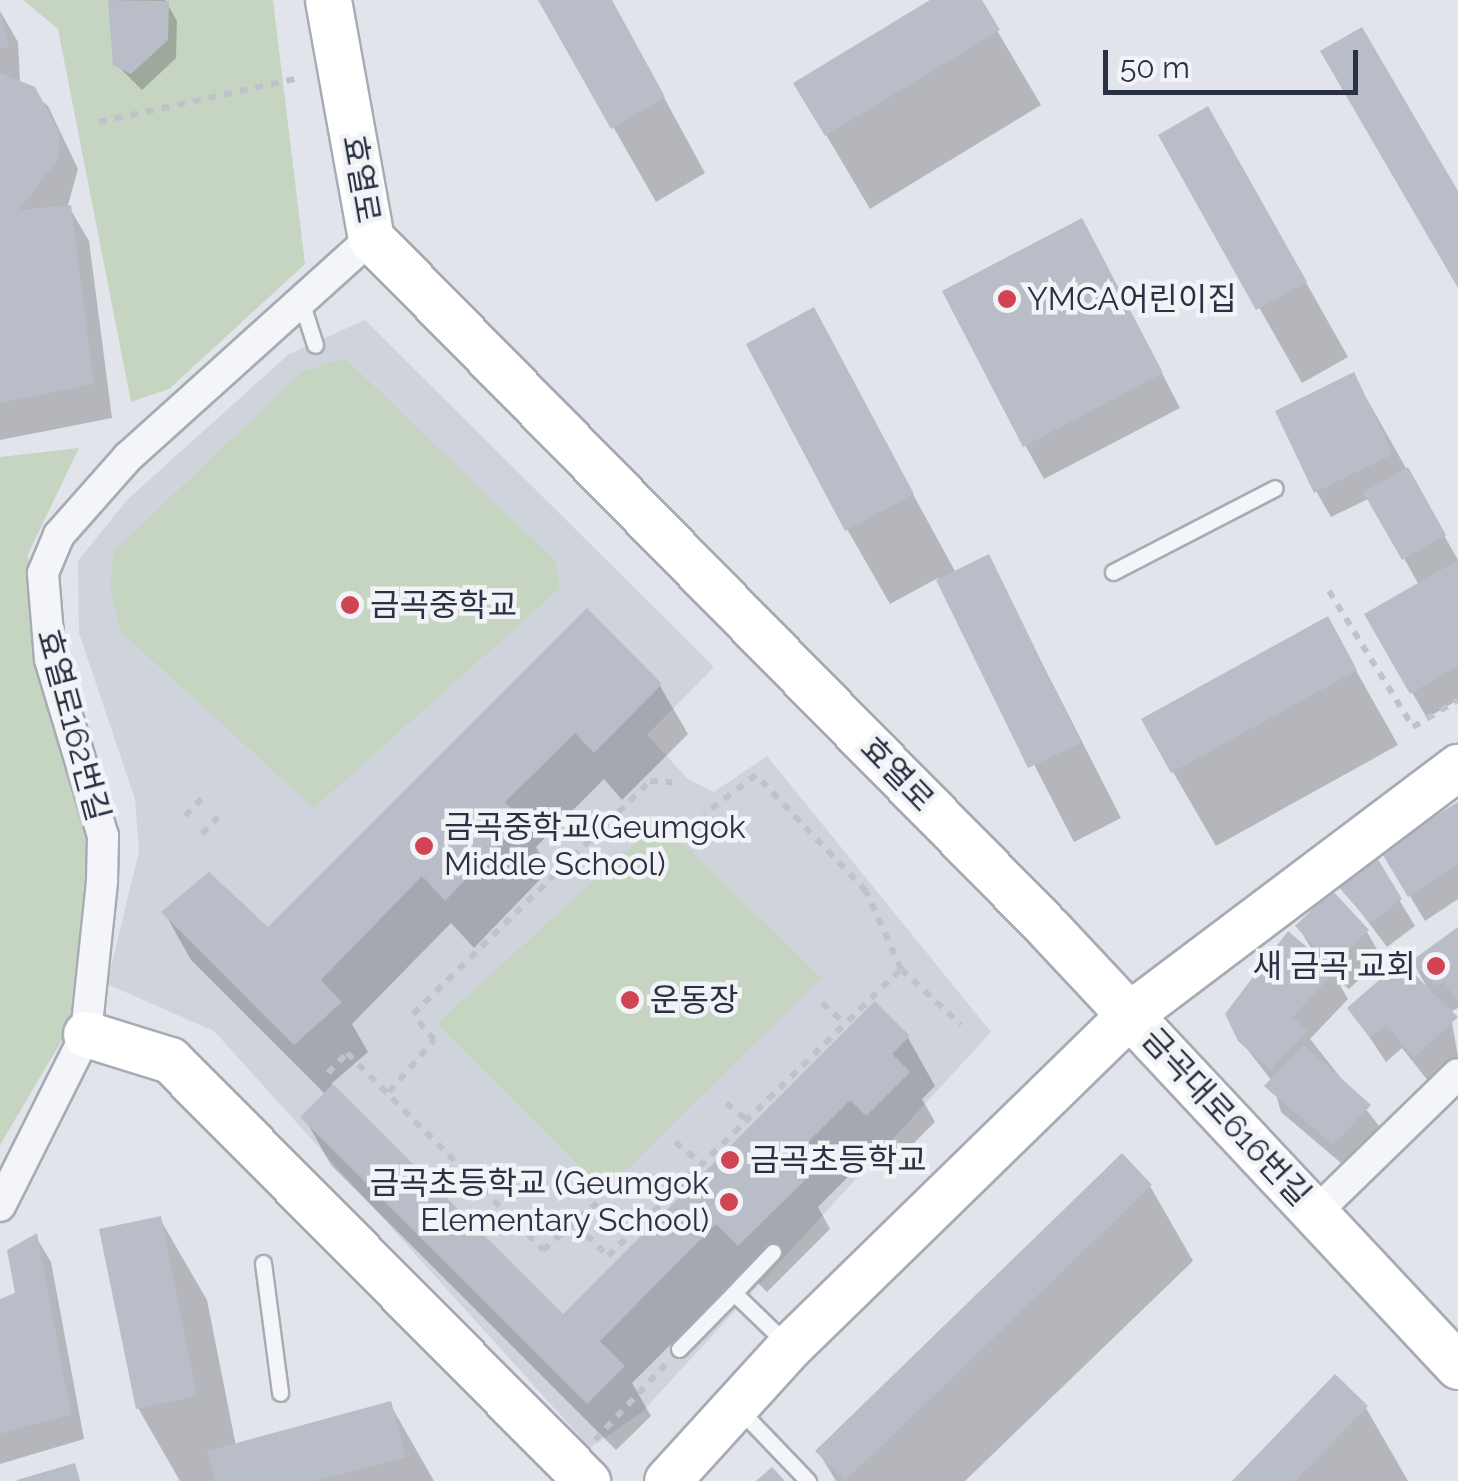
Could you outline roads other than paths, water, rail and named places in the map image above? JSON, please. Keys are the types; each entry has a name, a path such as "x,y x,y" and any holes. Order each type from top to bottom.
{"main road":[{"name":"효열로","path":"328,0 371,238 1130,1014"},
{"name":"금곡대로616번길","path":"1458,767 1130,1014 1458,1366"},
{"path":"667,1481 790,1346 1130,1014"},
{"path":"86,1034 170,1060 588,1464"}],"street":[{"name":"효열로162번길","path":"0,1206 86,1034 104,836 50,660 43,574 96,491 371,238"},
{"name":"금곡대로616번길","path":"1315,1213 1458,1074"}],"lane":[{"path":"301,302 315,345"},
{"path":"1113,572 1275,488"},
{"path":"679,1349 773,1252"},
{"path":"263,1262 280,1393"},
{"path":"734,1292 790,1346"},
{"path":"736,1406 808,1481"}],"place":[{"name":"YMCA어린이집","path":"1007,299"},
{"name":"금곡중학교","path":"350,605"},
{"name":"금곡중학교(Geumgok Middle School)","path":"424,846"},
{"name":"새 금곡 교회","path":"1436,966"},
{"name":"운동장","path":"630,1000"},
{"name":"금곡초등학교","path":"730,1160"},
{"name":"금곡초등학교 (Geumgok Elementary School)","path":"729,1202"}]}
